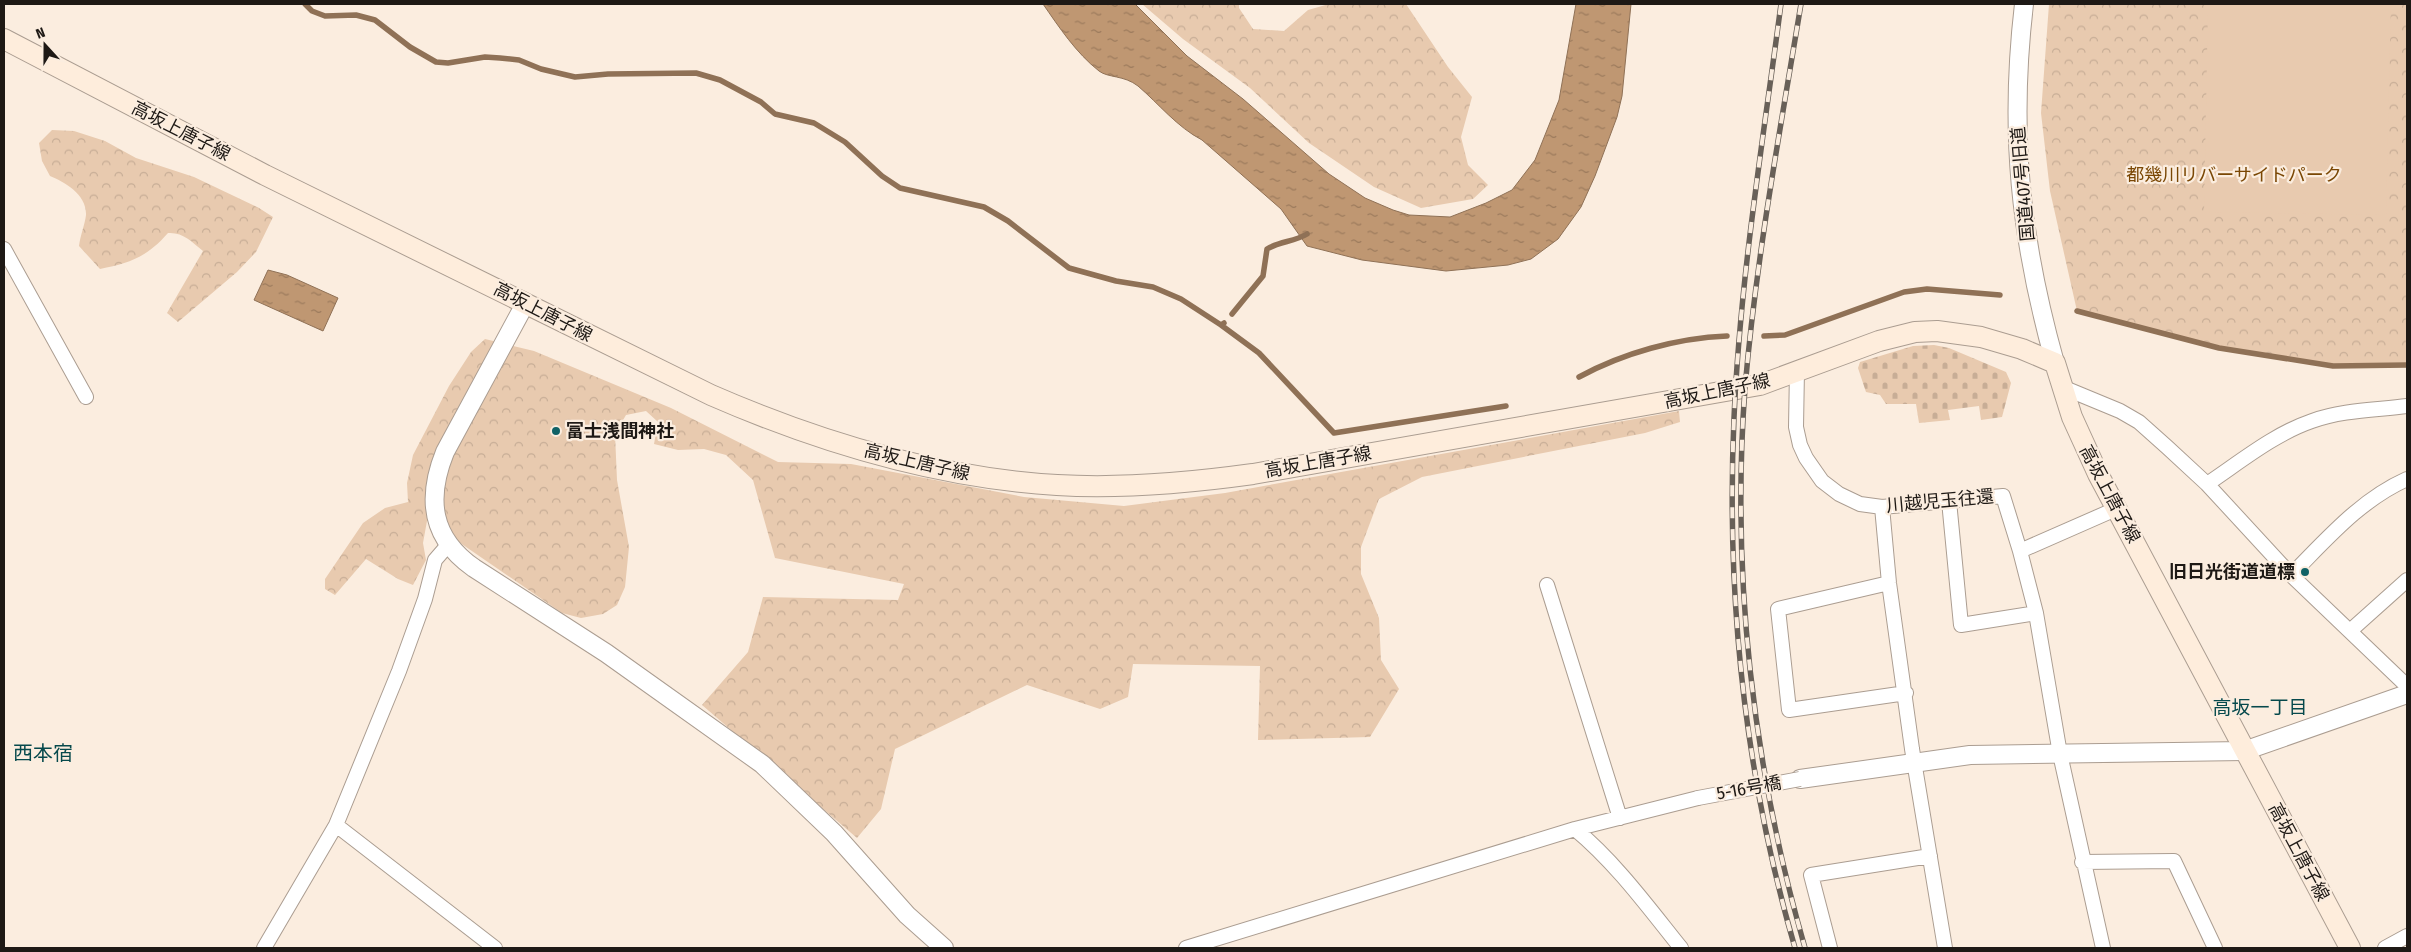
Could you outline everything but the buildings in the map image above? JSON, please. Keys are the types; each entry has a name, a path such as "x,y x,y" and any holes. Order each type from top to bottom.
{"main road":[{"name":"高坂上唐子線","path":"4,39 265,175 693,387 782,425 850,447 922,465 994,478 1058,485 1152,485 1253,474 1760,385 1892,337 1937,331 1981,337 2022,349 2055,363 2084,445 2244,751 2350,948"}],"street":[{"name":"国道407号旧道","path":"2024,4 2016,94 2020,187 2035,287 2055,363"},
{"path":"4,249 86,397"},
{"path":"525,304 445,452 437,472 435,508 442,535 448,545 460,558 474,568 606,653 762,764 834,834 907,915 944,948"},
{"name":"川越児玉往還","path":"1797,370 1796,428 1806,458 1822,481 1839,494 1860,504 1882,508 2003,496 2020,552"},
{"path":"2062,387 2120,411 2139,422 2207,484 2292,575 2407,686"},
{"path":"2207,484 2251,454 2312,421 2331,415 2407,406"},
{"path":"2292,575 2356,510 2388,488 2407,479"},
{"path":"1949,501 1960,625 2036,613"},
{"path":"1882,508 1889,583 1906,693 1914,761 1945,948"},
{"path":"2103,948 2082,862 2060,754 2036,613 2020,552 2118,508"},
{"path":"264,948 336,826 399,671 425,599 435,560 448,545"},
{"path":"2350,631 2407,580"},
{"path":"1889,583 1778,609 1789,710 1906,693"},
{"path":"1547,585 1620,818"},
{"path":"1800,779 1914,761 1970,755 2244,751 2407,694"},
{"name":"5-16号橋","path":"1186,948 1575,829 1698,798 1800,779"},
{"path":"336,826 495,948"},
{"path":"1575,829 1601,853 1681,948"},
{"path":"1830,948 1811,875 1930,856"},
{"path":"2082,862 2174,861 2215,948"},
{"path":"2385,948 2407,936"}],"green space":[{"path":"1142,4 1239,4 1239,8 1253,29 1284,31 1308,10 1329,4 1406,4 1448,67 1472,97 1461,137 1468,165 1488,185 1473,199 1421,208 1374,187 1309,143 1250,88 1183,39"},
{"name":"都幾川リバーサイドパーク","path":"2049,4 2407,4 2407,365 2333,366 2219,348 2077,311 2050,191 2041,113"},
{"path":"2208,4 2391,4 2386,215 2204,212"},
{"path":"52,130 74,131 105,141 136,158 194,177 259,208 273,217 256,252 237,272 178,322 167,313 203,251 183,236 168,233 153,248 137,258 100,269 79,246 86,215 83,201 74,190 50,176 42,161 39,143"},
{"path":"485,339 534,351 671,408 778,462 851,464 1024,497 1124,506 1225,493 1679,411 1680,422 1645,433 1422,477 1379,499 1361,547 1361,574 1379,618 1381,660 1399,689 1370,737 1258,740 1260,666 1133,664 1128,697 1100,709 1027,685 895,749 881,809 857,838 702,705 748,652 763,597 898,600 904,584 775,558 753,480 726,455 704,449 678,450 654,444 658,422 646,411 626,415 615,434 617,480 629,547 625,587 617,605 603,614 581,618 562,613 453,538 443,522 427,521 423,543 426,560 413,585 398,579 366,559 335,595 325,589 325,579 363,523 385,508 408,502 407,483 413,455 449,386 471,352"},
{"path":"1934,345 1949,348 2006,372 2011,383 2002,417 1981,420 1979,406 1948,410 1950,420 1919,423 1916,404 1886,404 1880,395 1866,392 1858,368 1860,362 1913,346"}],"water":[{"path":"1043,4 1135,4 1187,56 1243,99 1329,174 1365,198 1393,210 1409,215 1450,217 1486,203 1512,190 1535,160 1559,100 1576,4 1631,4 1622,96 1617,117 1581,207 1558,239 1531,259 1508,265 1446,271 1362,260 1307,246 1281,209 1202,140 1176,122 1138,86 1133,82 1103,73 1091,64 1068,39"},
{"path":"268,270 287,275 338,298 323,331 254,300"}],"waterway":[{"path":"305,4 312,11 325,16 356,15 375,20 410,47 436,62 448,63 485,57 519,60 541,69 575,77 608,74 696,73 720,80 761,102 775,114 814,123 845,142 882,176 900,188 984,207 1008,221 1069,268 1116,281 1153,287 1181,299 1221,325 1224,323"},
{"path":"1232,314 1263,276 1267,249 1307,234"},
{"path":"1764,336 1785,335 1904,292 1927,289 2000,295"},
{"path":"2077,311 2219,348 2333,366 2407,365"},
{"path":"1221,325 1259,353 1334,433 1506,406"},
{"path":"1579,377 1596,368 1651,348 1689,340 1727,336"}],"railway":[{"path":"1781,4 1741,314 1734,418 1732,485 1737,619 1752,752 1763,818 1795,948"},
{"path":"1801,4 1755,291 1745,388 1741,459 1741,530 1750,671 1759,741 1787,880 1805,948"}],"place":[{"name":"富士浅間神社","path":"556,431"},
{"name":"旧日光街道道標","path":"2305,572"}],"district":[{"name":"高坂一丁目","path":"2260,707"},
{"name":"西本宿","path":"43,753"}]}
